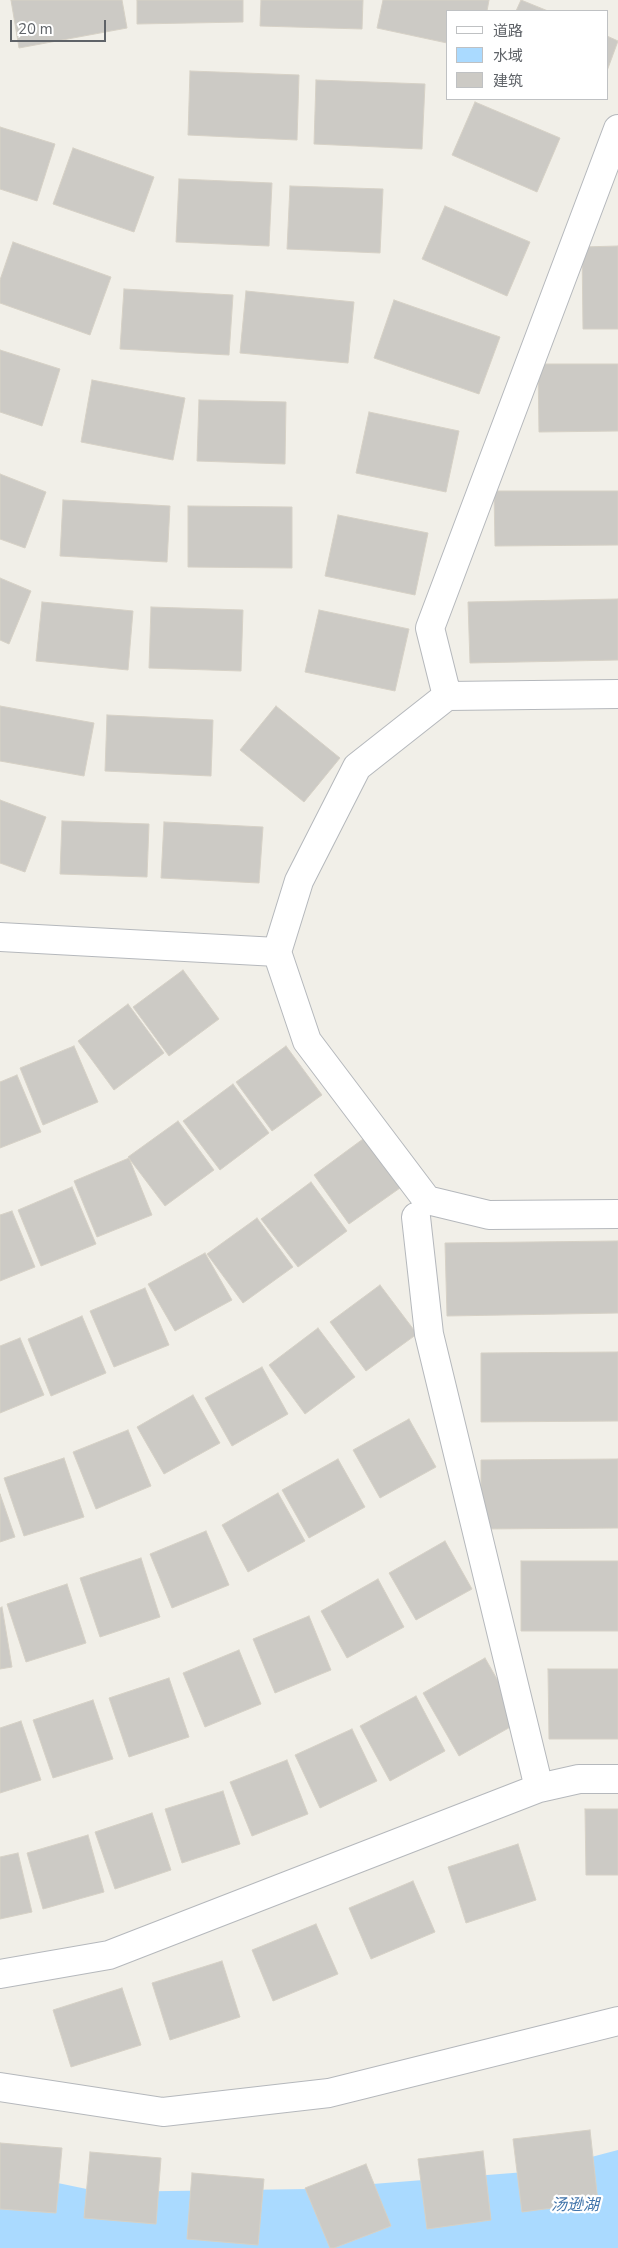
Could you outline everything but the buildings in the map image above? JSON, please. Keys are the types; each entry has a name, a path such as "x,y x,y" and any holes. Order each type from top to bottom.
{"street":[{"path":"447,696 430,628 618,129"},
{"path":"618,694 447,696 357,767 299,881 277,952 307,1041 427,1200 489,1215 618,1214"},
{"path":"0,937 277,952"},
{"path":"416,1217 429,1334 539,1788"},
{"path":"0,1974 109,1955 539,1788 579,1779 618,1779"},
{"path":"0,2087 163,2112 329,2094 618,2021"}],"water":[{"name":"汤逊湖","path":"618,2150 618,2248 0,2248 0,2171 101,2192 309,2189 538,2171"}]}
